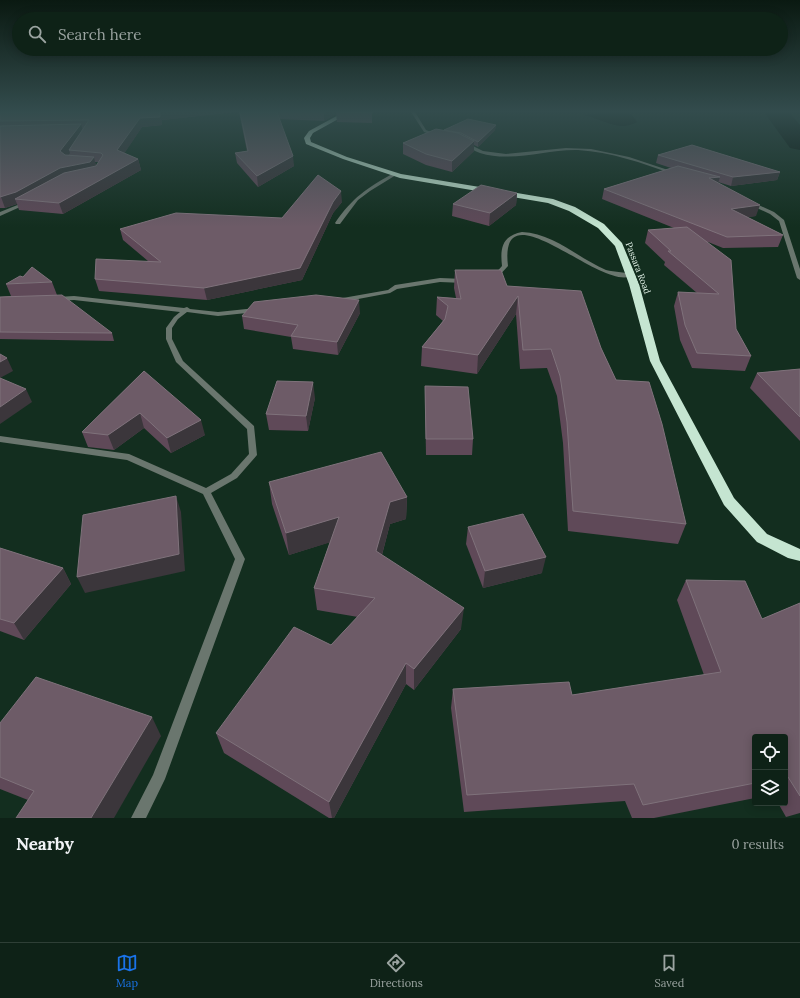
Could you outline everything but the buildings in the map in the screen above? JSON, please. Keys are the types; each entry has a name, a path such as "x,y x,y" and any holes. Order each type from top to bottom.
{"highway":[{"name":"Passara Road","path":"326,150 394,175 527,196 572,210 601,226 619,245 630,275 655,361 729,501 762,538 800,556"}],"street":[{"path":"477,150 502,155 553,150"},
{"path":"596,150 612,152 634,158 683,175"},
{"path":"338,223 348,207 359,195 394,175"},
{"path":"0,214 30,201"},
{"path":"746,202 772,212 781,220 800,278"},
{"path":"489,280 495,277 505,266 503,256 506,241 511,237 529,234 543,238 595,267 612,274 630,275"},
{"path":"330,302 390,291 395,287 440,280 472,282"},
{"path":"52,299 74,298 187,309 218,314 264,309"},
{"path":"187,309 176,318 169,328 169,338 180,362 251,428 253,455 234,476 206,492"},
{"path":"0,439 129,456 206,492 240,559 158,779 138,818"}]}
